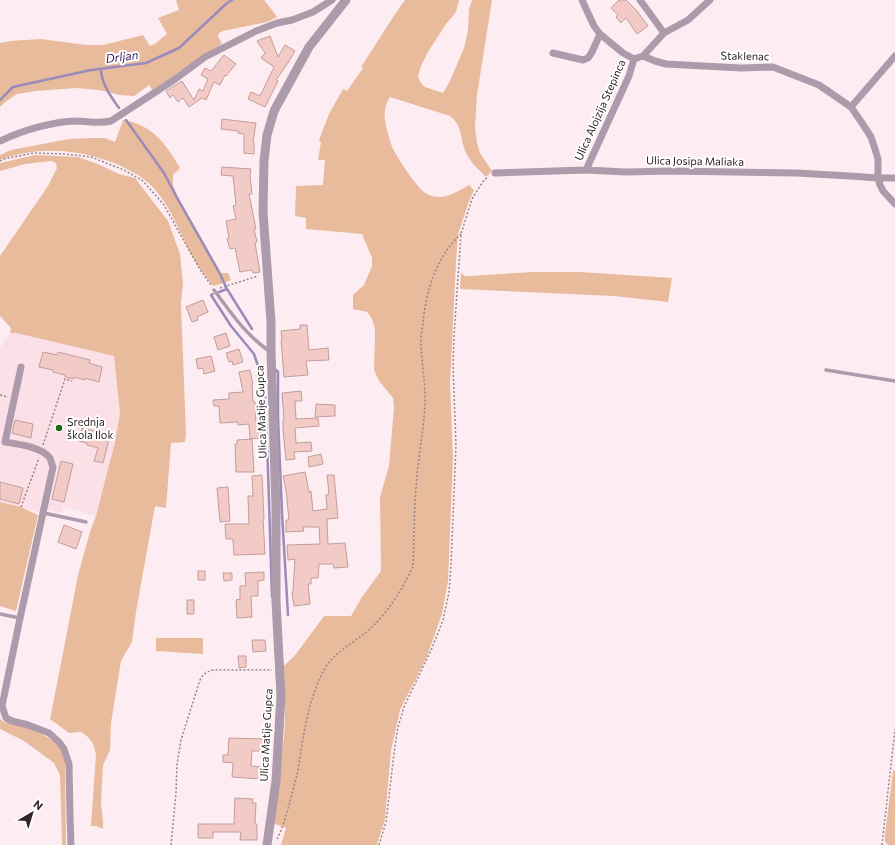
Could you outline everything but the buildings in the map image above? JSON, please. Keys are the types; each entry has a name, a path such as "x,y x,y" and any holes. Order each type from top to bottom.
{"street":[{"path":"0,141 15,134 57,122 78,121 104,123 111,121 205,58 256,31 313,12 332,0"},
{"name":"Ulica Matije Gupca","path":"267,845 276,782 280,717 280,670 276,602 276,508 271,322 263,212 264,161 267,135 274,111 309,47 346,0"},
{"path":"582,0 594,26 600,34 623,53 634,58 643,56"},
{"path":"640,0 664,33"},
{"name":"Ulica Alojzija Stepinca","path":"643,56 664,33 688,20 710,0"},
{"path":"553,53 583,60 588,58 600,34"},
{"name":"Staklenac","path":"643,56 666,64 741,68 773,67 819,85 851,107 871,137 878,159 878,178"},
{"path":"851,107 895,56"},
{"name":"Ulica Alojzija Stepinca","path":"586,170 629,76 634,58"},
{"name":"Ulica Josipa Maliaka","path":"495,173 586,170 626,172 670,171 797,173 895,178"},
{"path":"878,178 883,191 895,204"},
{"path":"21,367 6,442 39,450 49,457 53,467 1,706 6,718 49,733 64,749 69,764 71,845"}],"lane":[{"path":"214,290 240,324 259,344 271,352"},
{"path":"826,370 895,381"},
{"path":"44,513 86,522"},
{"path":"0,614 20,618"}],"path":[{"path":"0,161 34,153 65,154 91,158 124,170 143,181 164,205 199,268 214,290"},
{"path":"379,845 386,822 398,727 404,707 432,648 443,620 449,592 456,445 453,397 453,359 461,234 472,199 485,180 495,173"},
{"path":"277,840 287,813 298,771 308,716 314,695 324,671 329,662 337,654 371,628 380,618 405,583 413,566 416,487 425,405 421,339 424,315 428,290 440,260 461,234"},
{"path":"224,286 268,273"},
{"path":"21,507 65,379 72,381"},
{"path":"171,845 177,764 181,740 202,675 213,670 280,670"},
{"path":"882,845 895,729"}],"shaded area":[{"path":"176,0 264,0 277,17 267,22 219,33 218,36 222,44 153,91 149,85 134,96 76,88 36,91 17,94 0,107 0,43 41,39 86,45 103,45 143,35 150,46 167,34 158,18 179,10"},
{"path":"405,0 459,0 456,12 446,24 428,52 418,76 420,82 425,87 443,93 450,81 464,48 468,30 469,9 472,0 492,0 477,95 475,127 480,153 492,171 486,177 472,163 464,148 459,128 450,116 390,97 385,109 386,128 393,149 411,177 424,192 432,196 442,197 452,194 469,185 474,190 458,235 456,262 450,384 453,458 448,581 442,614 426,659 400,710 391,751 385,819 377,845 281,845 286,828 272,823 284,736 284,666 296,654 324,616 351,616 362,597 381,571 380,497 389,466 394,407 393,398 379,381 374,370 375,329 372,319 367,312 353,309 353,295 364,285 372,266 372,258 362,234 306,229 306,218 295,216 296,186 323,185 325,160 318,160 321,142 319,140 329,114 343,89 347,91 363,68 361,67"},
{"path":"123,120 143,126 151,131 169,151 180,168 173,175 173,185 178,197 221,273 228,273 231,280 213,286 193,258 172,215 155,189 140,176 121,166 92,156 61,151 30,152 0,160 0,155 11,150 69,139 105,138 115,142"},
{"path":"35,155 78,157 119,174 135,178 168,221 180,254 183,284 181,303 186,434 185,442 171,443 166,508 155,506 132,642 121,661 111,723 110,750 103,765 101,804 103,829 96,826 91,826 96,754 93,744 88,737 81,732 69,733 50,719 78,575 96,516 115,442 120,414 114,356 16,333 10,333 11,328 0,316 0,256 48,186 57,168 56,163 51,161 25,164 0,171 0,163"},
{"path":"533,272 579,272 672,278 668,302 614,296 460,289 461,273 465,276 470,276"},
{"name":"Srednja škola Ilok","path":"10,333 16,333 114,356 120,414 115,442 96,516 63,507 62,513 45,509 44,513 0,502 0,348"},
{"path":"0,502 21,507 38,515 16,611 0,606"},
{"path":"156,638 203,638 203,654 156,651"},
{"path":"0,719 4,722 25,727 40,733 53,741 60,749 65,761 66,845 62,845 60,775 54,763 24,741 0,729"},
{"path":"893,770 895,771 895,845 888,845 885,841 885,835"}],"waterway":[{"name":"Drljan","path":"0,100 13,87 91,70 146,63 179,48 232,0"},
{"path":"101,69 101,74 105,85 119,108"},
{"path":"126,120 164,173 227,289 252,329"},
{"path":"219,292 227,289"},
{"path":"213,294 211,295 231,326 254,354 265,396 272,597"},
{"path":"276,370 278,372 278,418 288,615"}],"place":[{"name":"Srednja škola Ilok","path":"59,428"}]}
